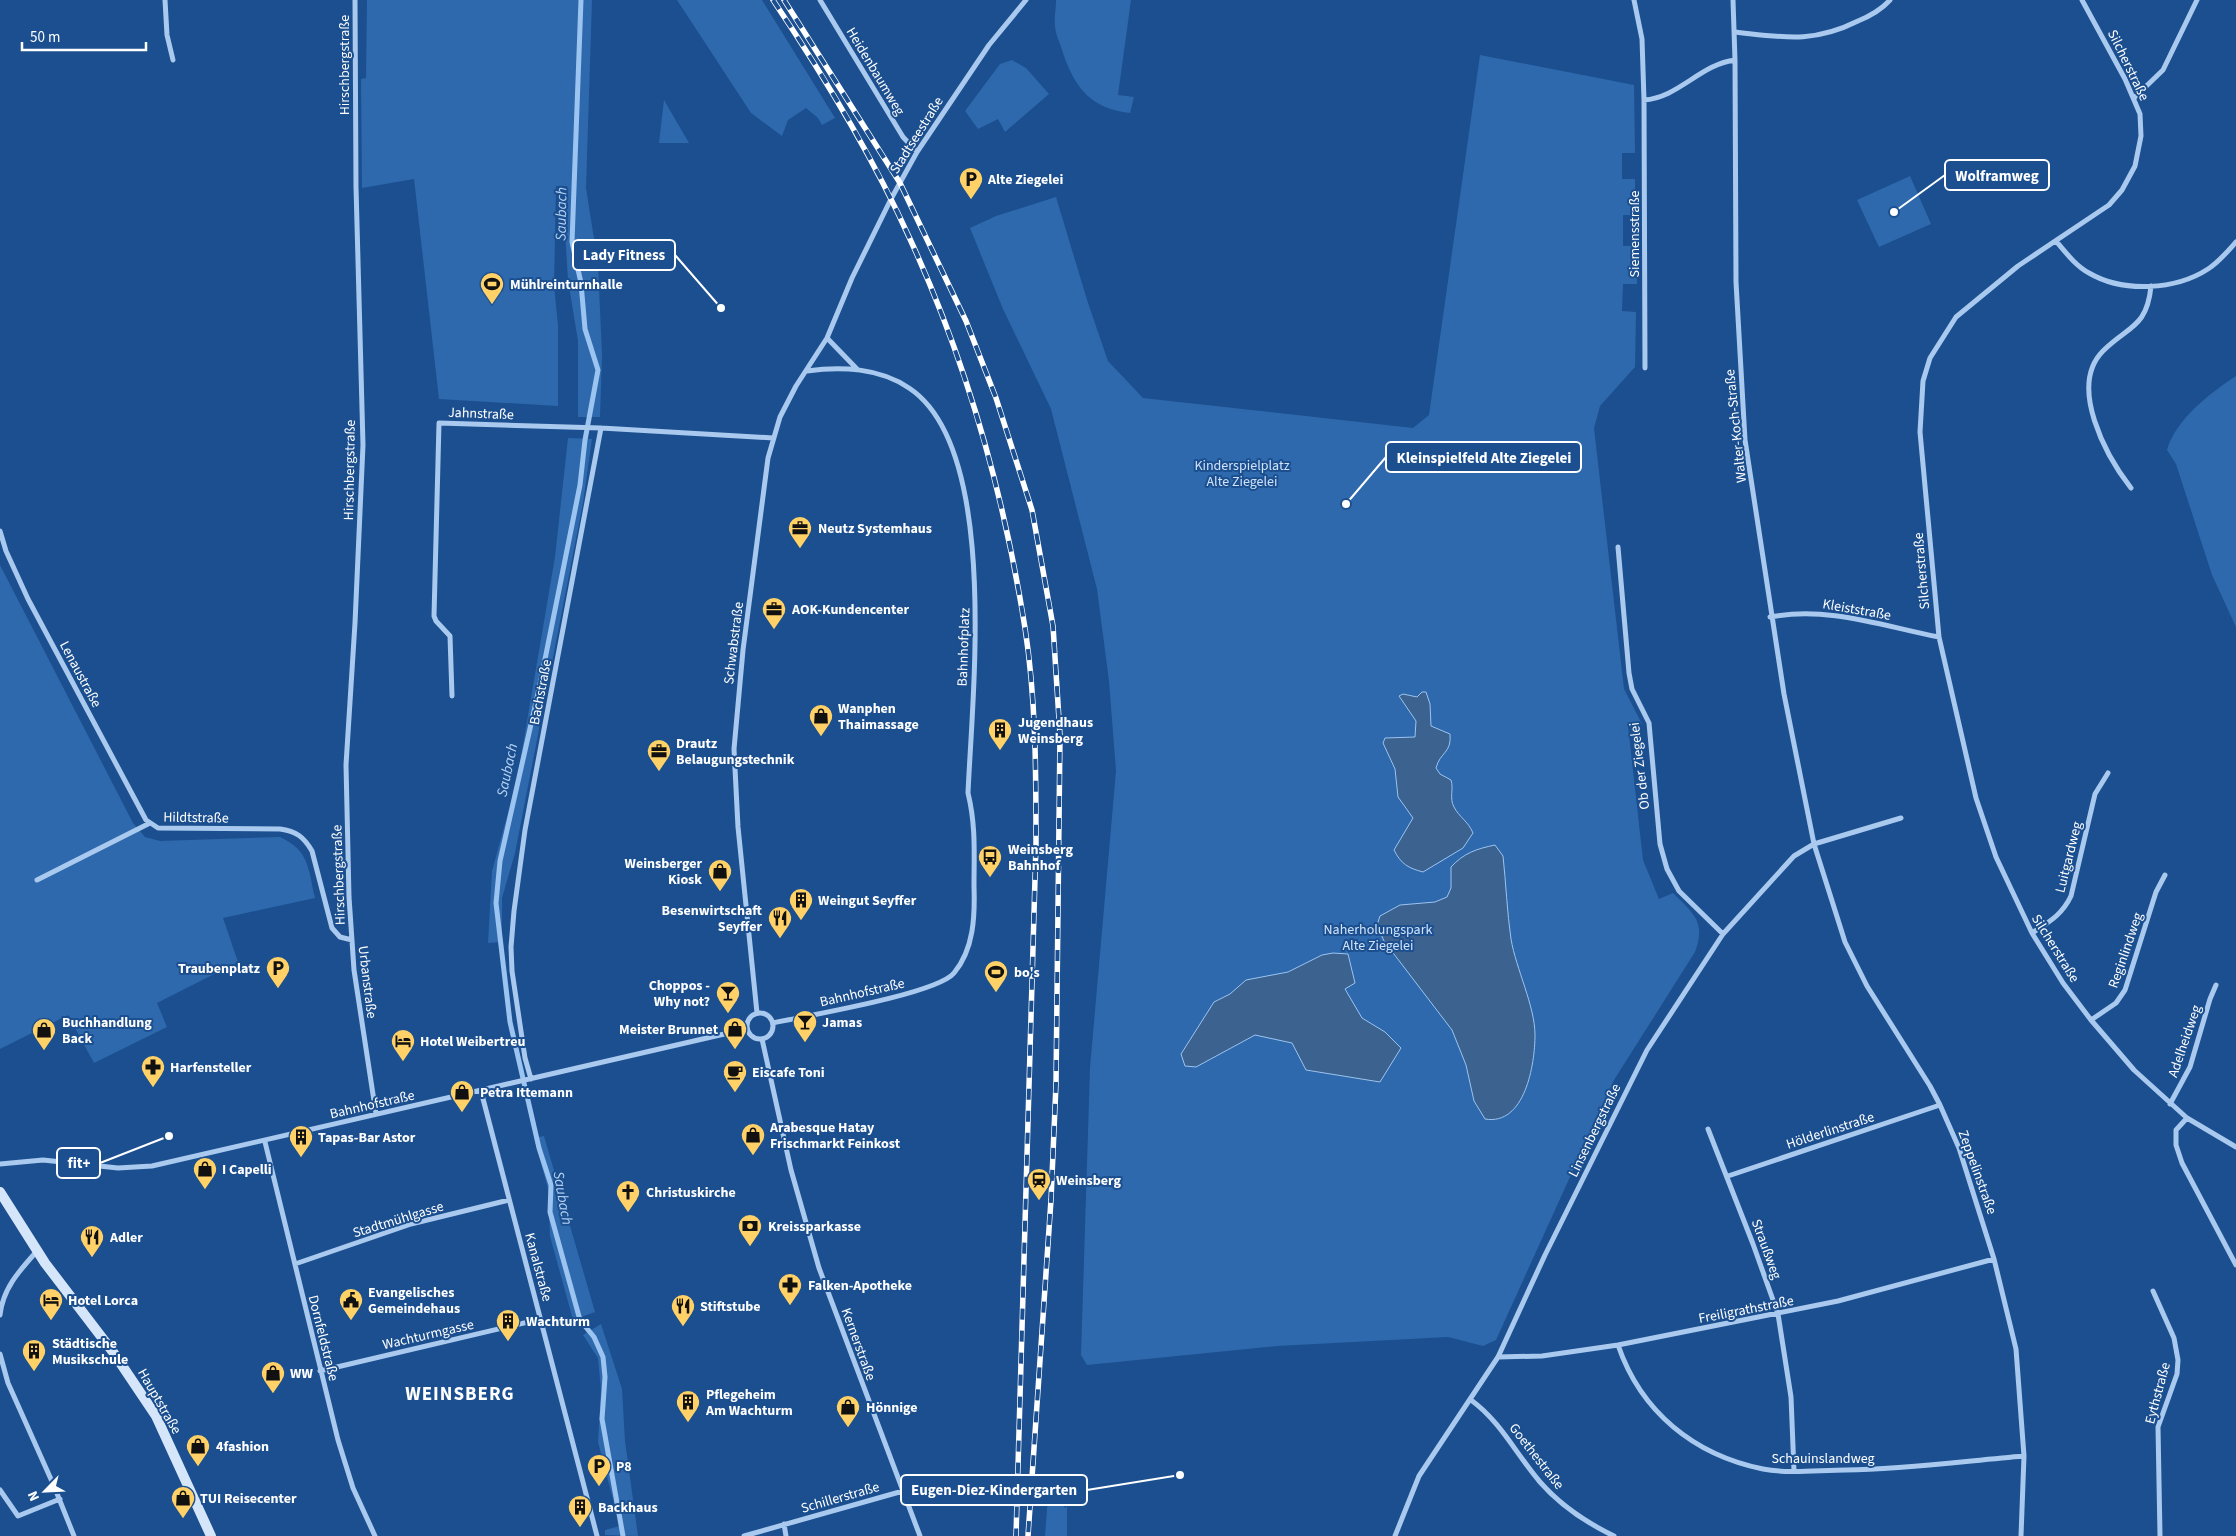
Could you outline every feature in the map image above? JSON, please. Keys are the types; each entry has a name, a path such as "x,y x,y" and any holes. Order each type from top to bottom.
{"street":[{"path":"165,0 167,35 173,60"},
{"name":"Hirschbergstraße","path":"352,940 346,766 363,445 356,187 355,0"},
{"name":"Heidenbaumweg","path":"820,0 903,137 917,152"},
{"name":"Stadtseestraße","path":"845,294 891,199 917,152 989,45 1026,0"},
{"name":"Siemensstraße","path":"1634,0 1642,39 1644,100 1645,368"},
{"name":"Walter-Koch-Straße","path":"1733,0 1736,282 1745,440 1770,617 1814,844"},
{"path":"1734,32 1798,38 1818,37 1847,27 1869,16 1890,0"},
{"name":"Silcherstraße","path":"2082,0 2134,98 2140,114 2141,136 2135,166 2122,190 2109,204 2018,266 1956,316 1930,358 1923,381 1920,432 1938,637 1976,798 1996,857 2032,933 2063,983 2091,1020 2134,1070 2187,1118 2236,1147"},
{"path":"2134,98 2163,70 2197,0"},
{"path":"1644,100 1664,96 1716,65 1735,60"},
{"path":"2056,241 2076,264 2104,280 2122,284 2151,286 2178,282 2208,269 2236,242"},
{"path":"2131,488 2105,445 2093,416 2088,380 2093,364 2102,352 2134,327 2144,314 2150,301 2151,286"},
{"name":"Schwabstraße","path":"757,1013 738,826 735,742 744,641 768,458 773,438 780,417 827,338 845,294"},
{"name":"Bahnhofplatz","path":"827,338 858,369"},
{"name":"Bahnhofplatz","path":"807,371 830,367 858,369 895,380 910,388 921,398 939,421 954,454 967,503 974,550 976,605 968,793 974,819 975,895 974,926 964,957 953,974"},
{"name":"Jahnstraße","path":"452,696 450,636 436,621 434,616 439,423 580,427 773,438"},
{"name":"Bachstraße","path":"529,1080 510,947 525,830 601,428"},
{"name":"Lenaustraße","path":"0,531 6,550 28,599 140,812 150,823"},
{"name":"Ob der Ziegelei","path":"1618,547 1629,673 1632,689 1649,723 1660,844 1667,869 1680,891 1723,934"},
{"name":"Kleiststraße","path":"1770,617 1801,613 1825,613 1938,637"},
{"name":"Luitgardweg","path":"2032,933 2057,917 2065,909 2071,896 2095,794 2108,773"},
{"name":"Linsenbergstraße","path":"1395,1536 1419,1476 1498,1357 1545,1255 1647,1050 1723,934 1794,856 1814,844 1900,818"},
{"name":"Hildtstraße","path":"38,880 150,823 158,828 280,829 297,833 305,840"},
{"name":"Urbanstraße","path":"305,840 312,851 332,928 340,937 352,940 354,970 376,1114"},
{"name":"Zeppelinstraße","path":"1814,844 1850,951 1867,986 1930,1086 1959,1148 1994,1259 2016,1349 2024,1456 2021,1536"},
{"name":"Reginlindweg","path":"2091,1020 2116,1003 2125,990 2156,892 2165,875"},
{"name":"Bahnhofstraße","path":"773,1023 913,992 953,974"},
{"name":"Adelheidweg","path":"2170,1104 2190,1067 2216,985"},
{"path":"757,1013 769,1017 773,1023 772,1030 768,1036 762,1039 755,1039 746,1029 751,1016 757,1013"},
{"name":"Bahnhofstraße","path":"0,1164 43,1160 118,1168 138,1168 265,1142 376,1114 746,1029"},
{"name":"Kernerstraße","path":"762,1039 791,1170 819,1268 920,1536"},
{"name":"Kanalstraße","path":"481,1091 597,1536"},
{"name":"Hölderlinstraße","path":"1728,1176 1940,1105"},
{"path":"2187,1118 2176,1130 2176,1145 2182,1163 2236,1265"},
{"name":"Straußweg","path":"1708,1129 1728,1176 1778,1314 1791,1397 1794,1471"},
{"name":"Dornfeldstraße","path":"265,1142 344,1463 375,1536"},
{"name":"Hauptstraße","path":"0,1192 37,1251 113,1352 156,1416 211,1536"},
{"name":"Stadtmühlgasse","path":"295,1264 411,1224 509,1200"},
{"path":"0,1315 8,1288 18,1271 37,1251"},
{"name":"Freiligrathstraße","path":"1498,1357 1542,1356 1618,1346 1838,1301 1994,1259"},
{"name":"Eythstraße","path":"2153,1290 2174,1338 2178,1360 2177,1374 2158,1427 2160,1536"},
{"name":"Wachturmgasse","path":"320,1371 541,1319"},
{"name":"Schauinslandweg","path":"1618,1346 1626,1368 1638,1389 1656,1412 1693,1443 1739,1462 1765,1469 1794,1471 1878,1469 2024,1456"},
{"path":"0,1354 1,1367 60,1499 74,1536"},
{"name":"Goethestraße","path":"1471,1400 1486,1411 1500,1426 1539,1481 1560,1503 1586,1522 1614,1536"},
{"path":"0,1490 18,1516 60,1499"},
{"name":"Schillerstraße","path":"744,1536 903,1491"},
{"path":"784,1524 786,1536"}],"green space":[{"path":"367,0 592,0 586,188 598,264 602,355 600,417 578,417 578,341 568,280 565,232 567,186 556,186 554,286 558,325 558,406 439,399 414,179 362,188 361,79 366,78"},
{"path":"677,0 762,0 835,118 822,125 818,118 806,108 788,120 782,136 751,113"},
{"path":"1056,0 1131,0 1118,95 1134,97 1130,113 1117,111 1095,102 1079,87 1068,66 1056,34"},
{"name":"Naherholungspark Alte Ziegelei","path":"1480,55 1634,85 1635,153 1622,153 1622,179 1635,179 1635,215 1623,215 1623,246 1636,246 1637,284 1623,284 1622,311 1636,312 1635,367 1600,406 1594,428 1624,689 1642,724 1628,726 1643,860 1659,899 1673,893 1696,919 1699,933 1695,952 1614,1080 1496,1340 1483,1346 1448,1337 1277,1346 1087,1365 1081,1355 1090,1068 1116,771 1109,681 1097,589 1051,409 1003,309 970,228 996,216 1056,197 1088,303 1108,361 1143,398 1413,428 1429,415"},
{"path":"1012,60 1026,68 1049,94 1005,132 998,119 978,129 965,111 1000,64"},
{"path":"664,100 689,143 659,143"},
{"path":"1910,176 1931,224 1879,247 1857,200"},
{"path":"2236,376 2236,627 2212,575 2176,464 2167,450 2171,439 2186,417 2205,399"},
{"path":"568,438 592,439 583,503 515,853 502,898 502,942 488,943 492,871 517,780 555,557"},
{"path":"0,565 133,823 145,837 160,841 280,837 290,842 302,855 309,870 315,898 223,918 238,962 157,1003 167,1027 94,1063 68,1015 0,1049"},
{"path":"544,1136 595,1312 573,1320 550,1236 548,1189 534,1138"},
{"path":"601,1324 622,1389 625,1441 638,1536 605,1535 605,1530 620,1526 598,1442 601,1390 598,1358 583,1335"},
{"path":"1049,1484 1065,1508 1067,1506 1067,1536 1045,1536"}],"shaded area":[{"path":"1422,692 1426,692 1430,704 1431,726 1450,734 1448,749 1436,768 1440,774 1451,780 1453,804 1473,833 1463,848 1423,872 1406,865 1399,859 1394,850 1413,818 1398,797 1395,769 1383,743 1385,738 1415,737 1416,721 1399,696 1403,694 1417,697"},
{"path":"1495,845 1503,856 1508,918 1513,951 1529,1000 1535,1035 1530,1076 1518,1103 1510,1113 1499,1119 1485,1119 1474,1101 1466,1065 1452,1030 1384,941 1377,925 1380,916 1400,905 1435,902 1447,897 1451,888 1451,867 1471,852"},
{"path":"1333,953 1348,954 1355,983 1345,989 1362,1018 1385,1032 1401,1048 1380,1082 1306,1070 1292,1043 1255,1035 1196,1067 1185,1066 1181,1054 1214,1002 1230,994 1246,980 1288,972 1322,955"}],"waterway":[{"name":"Saubach","path":"581,0 572,242 581,283 585,329 598,370 585,440 580,485 539,689 500,861 496,903 510,1022 539,1148 551,1185 550,1212 580,1320 594,1337 603,1357 605,1377 602,1419 623,1536"}],"railway":[{"path":"773,0 829,87 880,177 930,285 949,333 981,429 1006,528 1025,628 1033,709 1036,844 1016,1536"},
{"path":"784,0 900,183 966,321 996,398 1032,510 1053,626 1060,735 1056,1084 1051,1200 1028,1536"}],"place":[{"name":"Alte Ziegelei","path":"971,200"},
{"name":"Wolframweg","path":"1894,212"},
{"name":"Mühlreinturnhalle","path":"492,305"},
{"name":"Lady Fitness","path":"721,308"},
{"name":"Kleinspielfeld Alte Ziegelei","path":"1346,504"},
{"name":"Neutz Systemhaus","path":"800,549"},
{"name":"AOK-Kundencenter","path":"774,630"},
{"name":"Wanphen Thaimassage","path":"821,737"},
{"name":"Jugendhaus Weinsberg","path":"1000,751"},
{"name":"Drautz Belaugungstechnik","path":"659,772"},
{"name":"Weinsberg Bahnhof","path":"990,878"},
{"name":"Weinsberger Kiosk","path":"720,892"},
{"name":"Weingut Seyffer","path":"801,921"},
{"name":"Besenwirtschaft Seyffer","path":"780,939"},
{"name":"Traubenplatz","path":"278,989"},
{"name":"bo's","path":"996,993"},
{"name":"Choppos - Why not?","path":"728,1014"},
{"name":"Jamas","path":"805,1043"},
{"name":"Meister Brunnet","path":"735,1050"},
{"name":"Buchhandlung Back","path":"44,1051"},
{"name":"Hotel Weibertreu","path":"403,1062"},
{"name":"Harfensteller","path":"153,1088"},
{"name":"Eiscafe Toni","path":"735,1093"},
{"name":"Petra Ittemann","path":"462,1113"},
{"name":"fit+","path":"169,1136"},
{"name":"Arabesque Hatay Frischmarkt Feinkost","path":"753,1156"},
{"name":"Tapas-Bar Astor","path":"301,1158"},
{"name":"I Capelli","path":"205,1190"},
{"name":"Weinsberg","path":"1039,1201"},
{"name":"Christuskirche","path":"628,1213"},
{"name":"Kreissparkasse","path":"750,1247"},
{"name":"Adler","path":"92,1258"},
{"name":"Falken-Apotheke","path":"790,1306"},
{"name":"Hotel Lorca","path":"51,1321"},
{"name":"Evangelisches Gemeindehaus","path":"351,1321"},
{"name":"Stiftstube","path":"683,1327"},
{"name":"Wachturm","path":"508,1342"},
{"name":"Städtische Musikschule","path":"34,1372"},
{"name":"WW","path":"273,1394"},
{"name":"Pflegeheim Am Wachturm","path":"688,1423"},
{"name":"Hönnige","path":"848,1428"},
{"name":"4fashion","path":"198,1467"},
{"name":"Eugen-Diez-Kindergarten","path":"1180,1475"},
{"name":"P8","path":"599,1487"},
{"name":"TUI Reisecenter","path":"183,1519"},
{"name":"Backhaus","path":"580,1528"}],"district":[{"name":"WEINSBERG","path":"460,1393"}],"park label":[{"name":"Kinderspielplatz Alte Ziegelei","path":"1242,474"}]}
